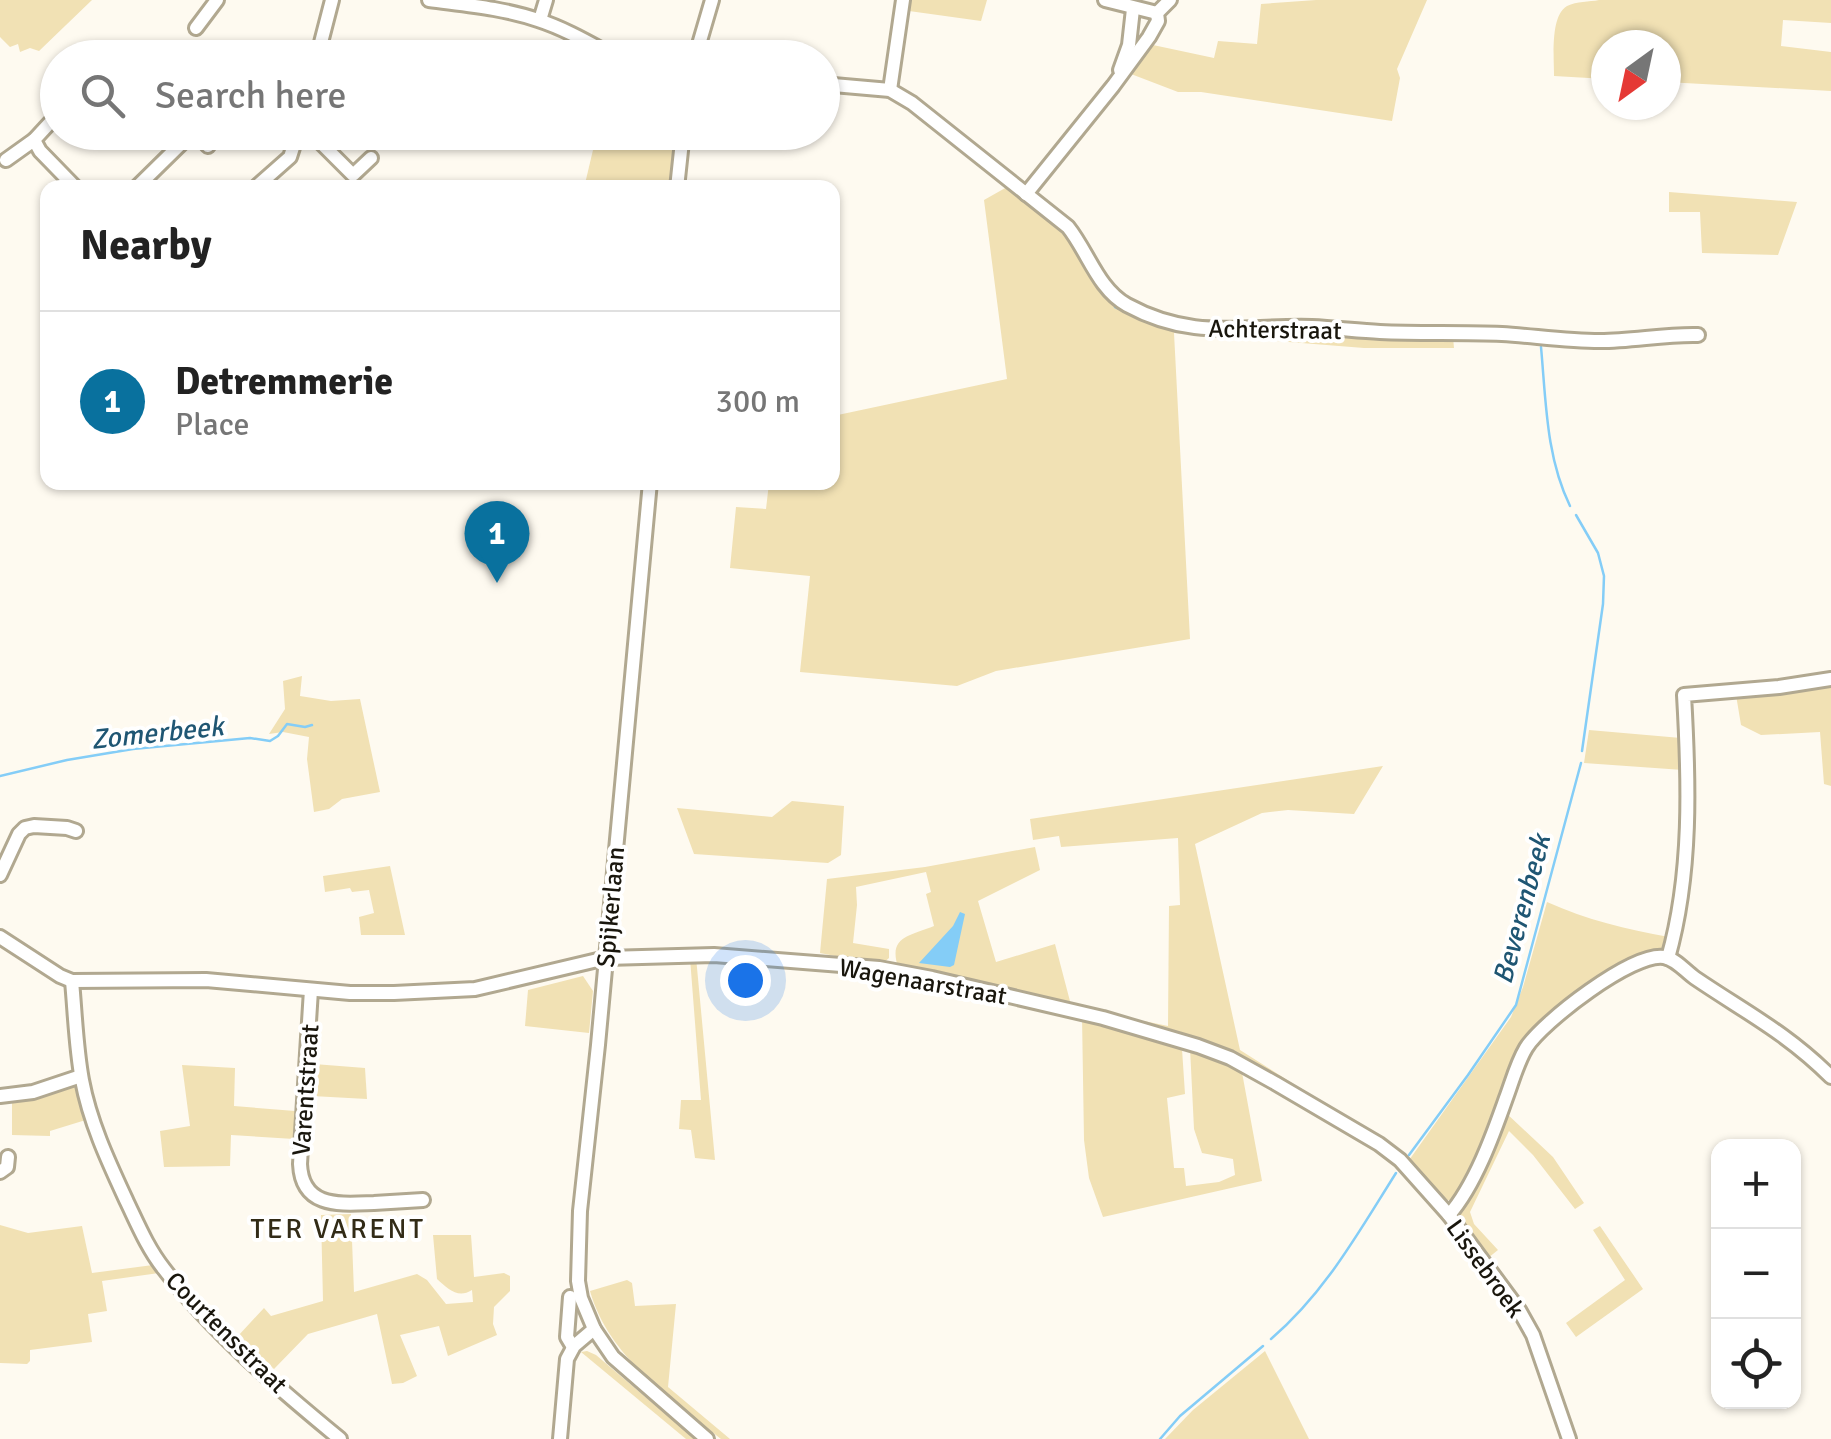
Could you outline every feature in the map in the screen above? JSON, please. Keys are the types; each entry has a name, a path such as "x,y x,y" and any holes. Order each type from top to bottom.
{"street":[{"path":"196,28 217,0"},
{"path":"322,40 332,0"},
{"path":"429,0 540,20 585,40"},
{"path":"540,20 546,0"},
{"path":"700,40 712,0"},
{"path":"890,90 903,0"},
{"path":"1105,0 1158,13"},
{"path":"1026,194 1113,86 1170,0"},
{"path":"1113,86 1128,44 1133,8"},
{"name":"Achterstraat","path":"840,86 890,90 912,103 1068,228 1114,296 1124,304 1179,326 1204,330 1292,327 1472,333 1604,341 1698,334"},
{"path":"6,160 40,131"},
{"path":"34,140 68,180"},
{"path":"144,180 175,150"},
{"path":"265,180 290,157 292,150"},
{"path":"328,150 353,175 371,158"},
{"path":"679,180 681,150"},
{"name":"Spijkerlaan","path":"649,490 577,1264 582,1298 594,1330 613,1358 707,1439"},
{"path":"1668,958 1678,920 1687,819 1684,696 1831,678"},
{"path":"0,875 26,827 67,828 76,832"},
{"path":"0,937 72,981"},
{"name":"Wagenaarstraat","path":"72,981 206,980 370,994 475,989 606,958 714,955 879,968 1103,1018 1230,1058 1379,1144 1404,1165"},
{"path":"1449,1214 1478,1166 1527,1047 1550,1022 1588,992 1644,961 1658,956 1668,958 1802,1048 1831,1077"},
{"name":"Courtensstraat","path":"72,981 82,1076 90,1108 112,1170 147,1243 162,1266 216,1327 340,1439"},
{"name":"Varentstraat","path":"311,990 300,1164 303,1180 312,1193 332,1204 423,1200"},
{"path":"0,1096 33,1092 82,1076"},
{"path":"0,1172 7,1167 8,1157"},
{"name":"Lissebroek","path":"1404,1165 1449,1214 1533,1335 1569,1439"},
{"path":"570,1297 567,1337 573,1348"},
{"path":"560,1439 567,1358 594,1330"}],"shaded area":[{"path":"0,0 92,0 50,40 40,40 39,51 30,48 20,52 18,44 10,47 0,37"},
{"path":"910,0 987,0 981,21 909,11"},
{"path":"1427,0 1397,69 1400,78 1392,121 1201,92 1178,92 1131,74 1153,45 1214,58 1218,41 1257,44 1261,4"},
{"path":"1599,0 1831,0 1831,23 1783,20 1781,46 1831,52 1831,91 1681,83 1681,30 1591,30 1591,78 1554,76 1558,18 1571,4"},
{"path":"593,150 674,150 672,180 586,180"},
{"path":"1007,187 1064,232 1101,288 1172,329 1453,337 1454,348 1364,348 1174,333 1190,639 996,671 957,686 800,672 810,576 730,568 736,507 766,509 768,490 840,490 840,415 1007,379 984,200"},
{"path":"1669,192 1797,202 1778,255 1702,253 1700,212 1669,212"},
{"path":"302,676 300,696 331,701 360,699 380,792 342,799 329,809 314,812 307,759 309,737 283,732 269,734 285,709 283,681"},
{"path":"1831,682 1831,786 1824,784 1820,732 1761,735 1741,725 1736,695"},
{"path":"1589,730 1681,738 1683,770 1584,763"},
{"path":"1383,766 1354,814 1288,810 1262,813 1195,844 1240,1050 1361,1127 1237,1058 1142,1026 1144,1021 1168,1026 1169,906 1180,905 1178,838 1061,847 1059,836 1033,840 1030,819"},
{"path":"792,801 844,806 841,855 828,863 694,854 677,808 772,817"},
{"path":"1035,847 1040,870 978,901 996,962 1055,944 1071,1005 898,967 899,943 934,926 926,894 931,892 926,872 856,887 853,943 889,949 889,958 881,965 820,953 827,879 925,867"},
{"path":"390,866 405,935 361,935 359,917 374,913 369,890 325,892 323,876"},
{"path":"1547,902 1670,940 1661,950 1605,977 1530,1038 1477,1162 1454,1201 1447,1200 1428,1187 1407,1163 1511,1017"},
{"path":"696,957 715,1160 695,1158 691,1130 679,1129 681,1100 701,1100 690,958"},
{"path":"583,976 593,991 589,1033 525,1026 528,990"},
{"path":"1082,1016 1182,1049 1185,1094 1167,1098 1174,1168 1184,1168 1186,1186 1219,1182 1235,1175 1233,1159 1202,1153 1194,1129 1190,1048 1241,1067 1262,1181 1103,1217 1089,1178 1084,1140"},
{"path":"314,1064 365,1068 367,1099 312,1096"},
{"path":"182,1065 235,1068 234,1106 295,1111 294,1139 231,1135 230,1166 164,1167 160,1131 190,1126"},
{"path":"71,1085 79,1089 89,1119 50,1131 50,1136 12,1135 12,1100"},
{"path":"1505,1112 1553,1157 1584,1203 1575,1209 1509,1131 1470,1212 1474,1224 1498,1250 1488,1258 1459,1215"},
{"path":"351,1214 354,1292 417,1274 427,1280 446,1304 473,1302 472,1290 458,1293 437,1279 433,1235 471,1235 474,1277 504,1273 510,1276 510,1291 494,1307 497,1335 448,1356 439,1326 400,1335 417,1376 392,1384 377,1314 308,1334 274,1369 238,1336 264,1308 271,1316 323,1301 321,1215"},
{"path":"0,1225 28,1233 82,1226 92,1273 153,1265 159,1273 102,1281 107,1311 88,1314 92,1342 30,1350 27,1364 0,1363"},
{"path":"1600,1226 1643,1289 1576,1337 1566,1323 1625,1280 1593,1230"},
{"path":"627,1280 632,1283 635,1306 676,1304 668,1387 730,1439 721,1439 662,1391 611,1336 590,1291"},
{"path":"587,1351 695,1439 686,1439 581,1352"},
{"path":"1265,1351 1309,1439 1165,1439 1193,1410"}],"water":[{"path":"960,912 965,914 954,965 919,963 953,926"}],"waterway":[{"name":"Beverenbeek","path":"1115,307 1127,312"},
{"name":"Beverenbeek","path":"1541,347 1552,448 1570,506"},
{"name":"Beverenbeek","path":"1576,515 1598,553 1604,576 1582,751"},
{"name":"Zomerbeek","path":"0,776 133,749 250,738 270,741 287,724 312,725"},
{"name":"Beverenbeek","path":"1409,1155 1516,1005 1581,763"},
{"name":"Beverenbeek","path":"1271,1339 1324,1282 1396,1173"},
{"name":"Beverenbeek","path":"1160,1439 1180,1416 1263,1346"}],"place":[{"name":"Detremmerie","path":"497,583"}],"district":[{"name":"TER VARENT","path":"338,1228"}]}
